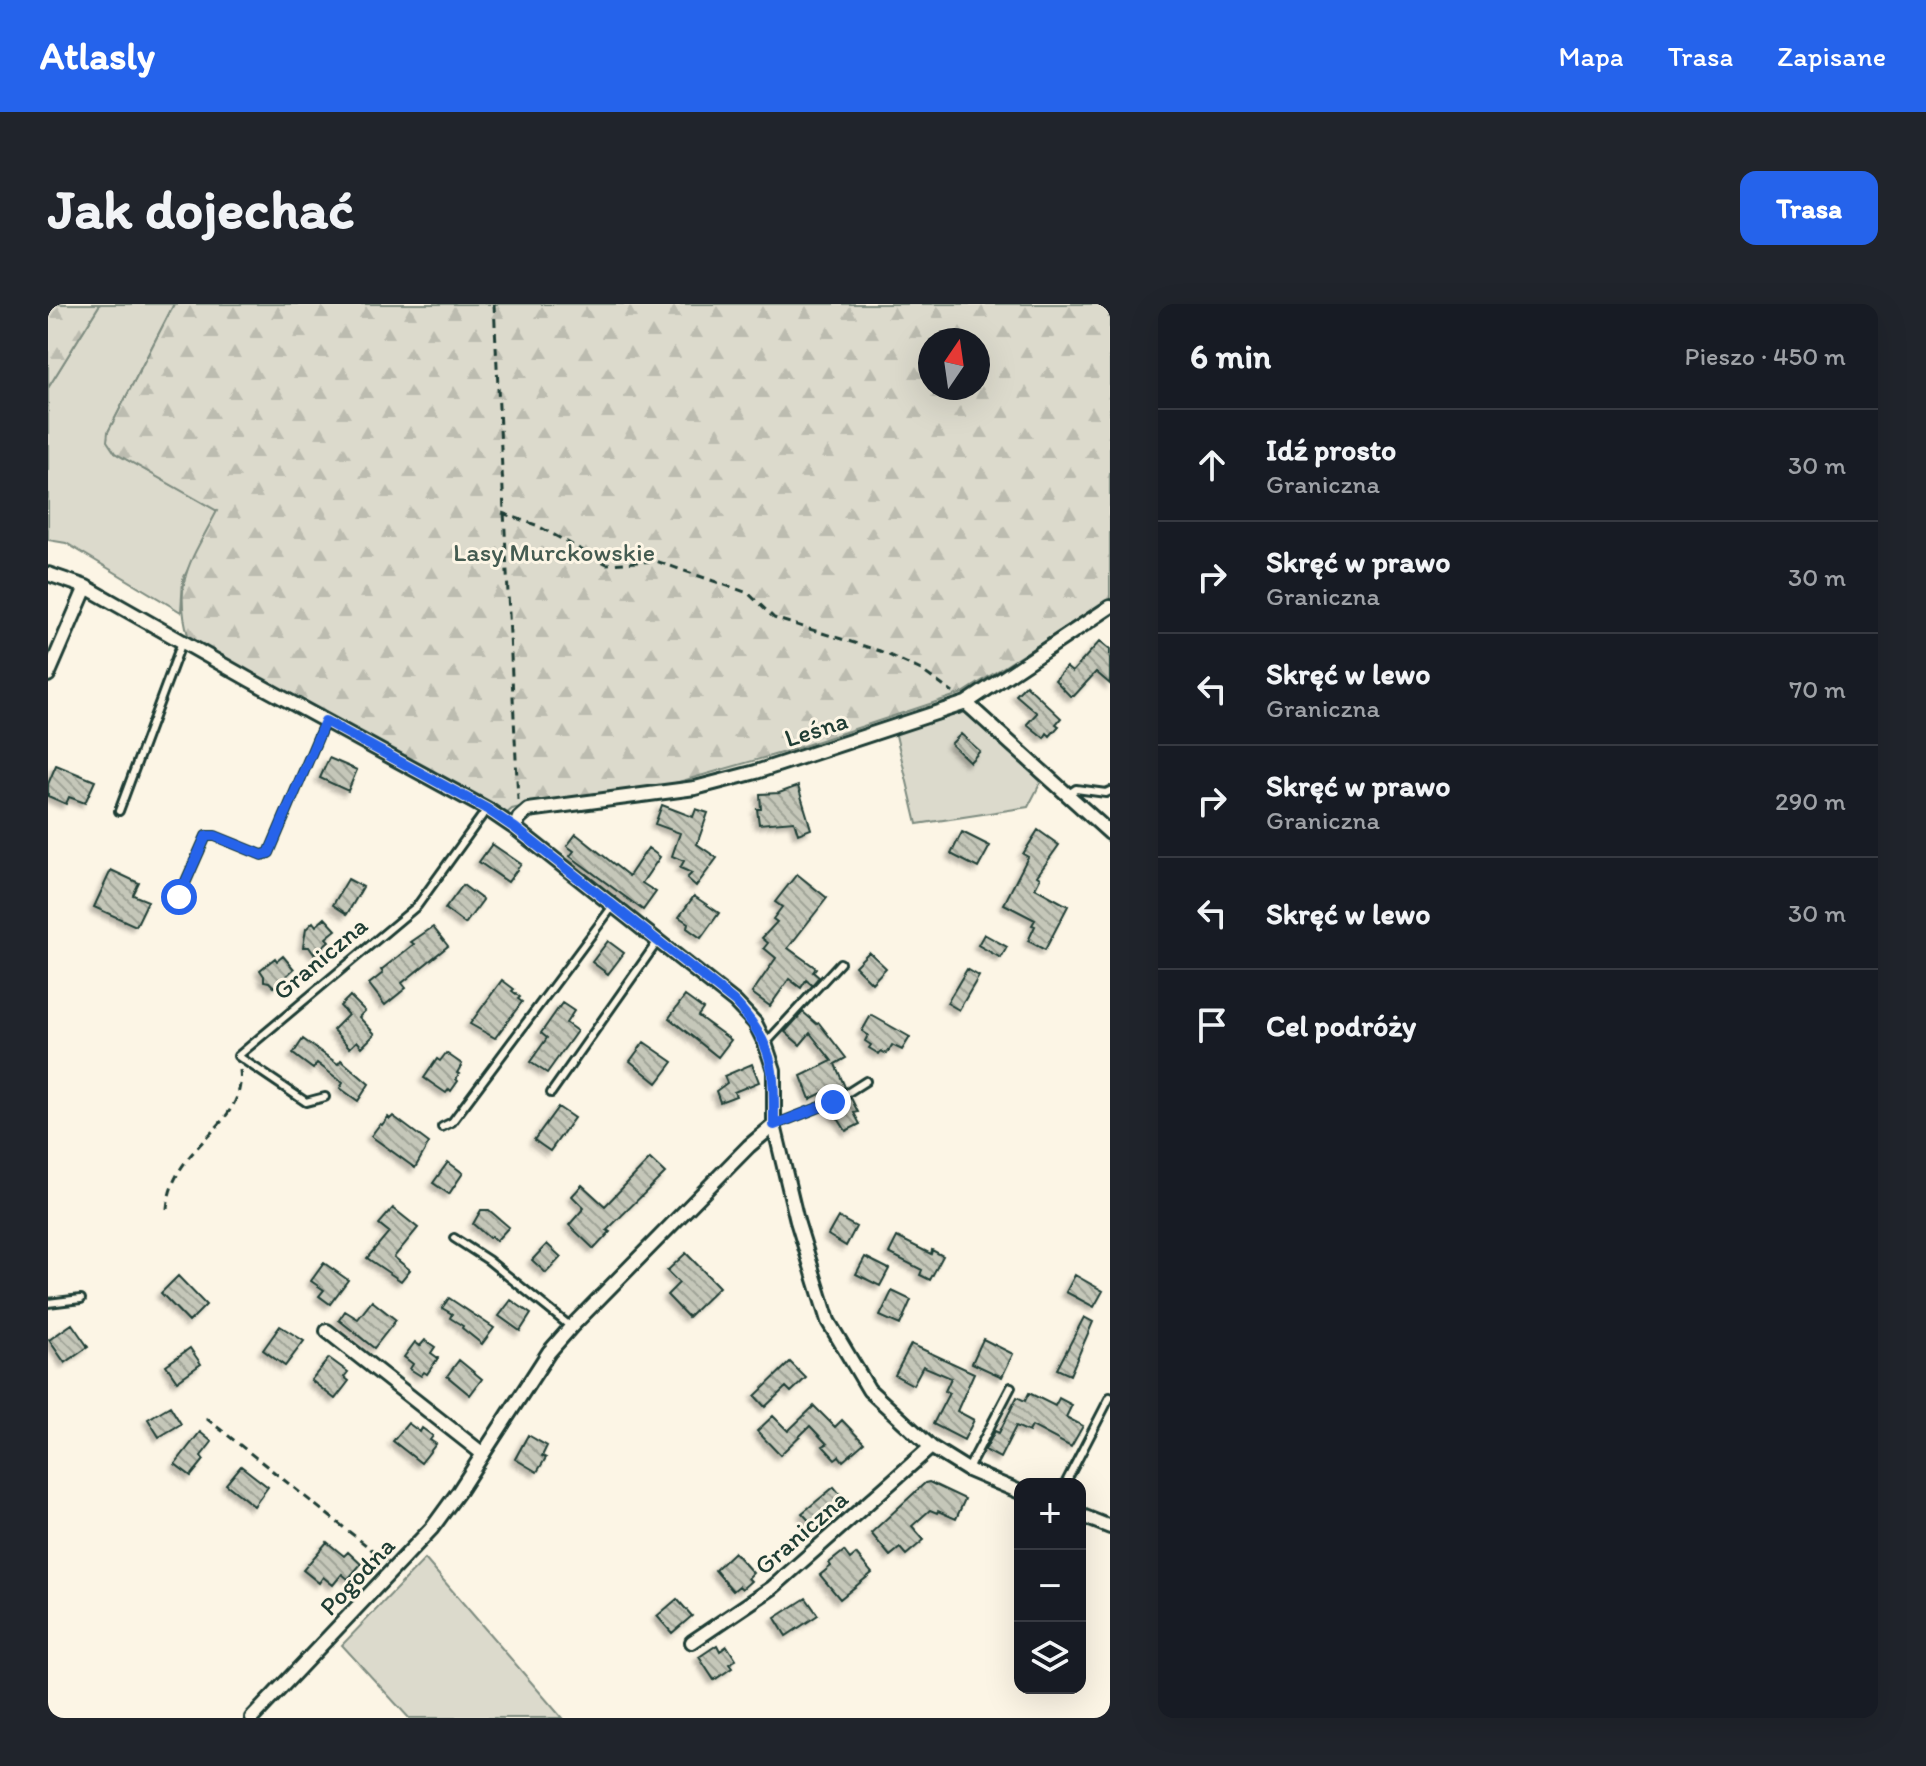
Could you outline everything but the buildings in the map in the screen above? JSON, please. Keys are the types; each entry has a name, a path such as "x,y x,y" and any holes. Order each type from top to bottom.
{"street":[{"path":"48,574 86,587 325,721 517,823 613,906 735,1002 755,1023 774,1070 774,1125 797,1221 828,1321 869,1390 931,1447 968,1470 1014,1489"},
{"path":"48,675 86,587"},
{"name":"Leśna","path":"517,823 528,810 544,806 695,788 756,772 966,703 1110,607"},
{"path":"966,703 1110,833"},
{"name":"Pogodna","path":"252,1718 432,1528 549,1352 571,1327 749,1146 774,1125"},
{"path":"327,1331 483,1454"},
{"name":"Graniczna","path":"692,1642 772,1588 931,1447"},
{"path":"1086,1517 1110,1527"}],"lane":[{"path":"119,811 182,642"},
{"path":"179,897 206,836 215,836 262,855 269,853 325,721"},
{"path":"1067,795 1076,789 1110,791"},
{"name":"Graniczna","path":"238,1056 417,906 487,809"},
{"path":"442,1127 452,1122 613,906"},
{"path":"551,1093 658,941"},
{"path":"765,1043 840,963"},
{"path":"238,1056 306,1102 325,1097"},
{"path":"774,1125 833,1102 866,1081"},
{"path":"454,1238 488,1260 571,1327"},
{"path":"48,1303 81,1299"},
{"path":"968,1470 1011,1387"},
{"path":"1068,1478 1110,1397"}],"path":[{"path":"494,304 517,823"},
{"path":"502,513 536,525 607,564 656,561 748,593 774,618 880,651 921,670 966,703"},
{"path":"167,1209 169,1191 178,1171 231,1112 242,1086 238,1056"},
{"path":"206,1418 395,1568"}],"green space":[{"path":"48,304 100,304 48,388"},
{"path":"100,304 174,304 108,432 115,453 218,511 183,579 181,612 66,543 48,540 48,388"},
{"name":"Lasy Murckowskie","path":"174,304 1110,304 1110,599 963,693 788,751 668,785 637,793 541,802 512,809 505,815 189,639 183,602 187,572 217,511 115,453 107,441 108,432"},
{"path":"969,711 1042,780 1028,807 917,824 895,731"},
{"path":"425,1559 562,1718 409,1718 342,1645"}],"route":[{"path":"179,897 206,836 215,836 262,855 269,853 325,721 487,809 515,828 735,1002 755,1023 774,1070 774,1125 833,1102"}]}
